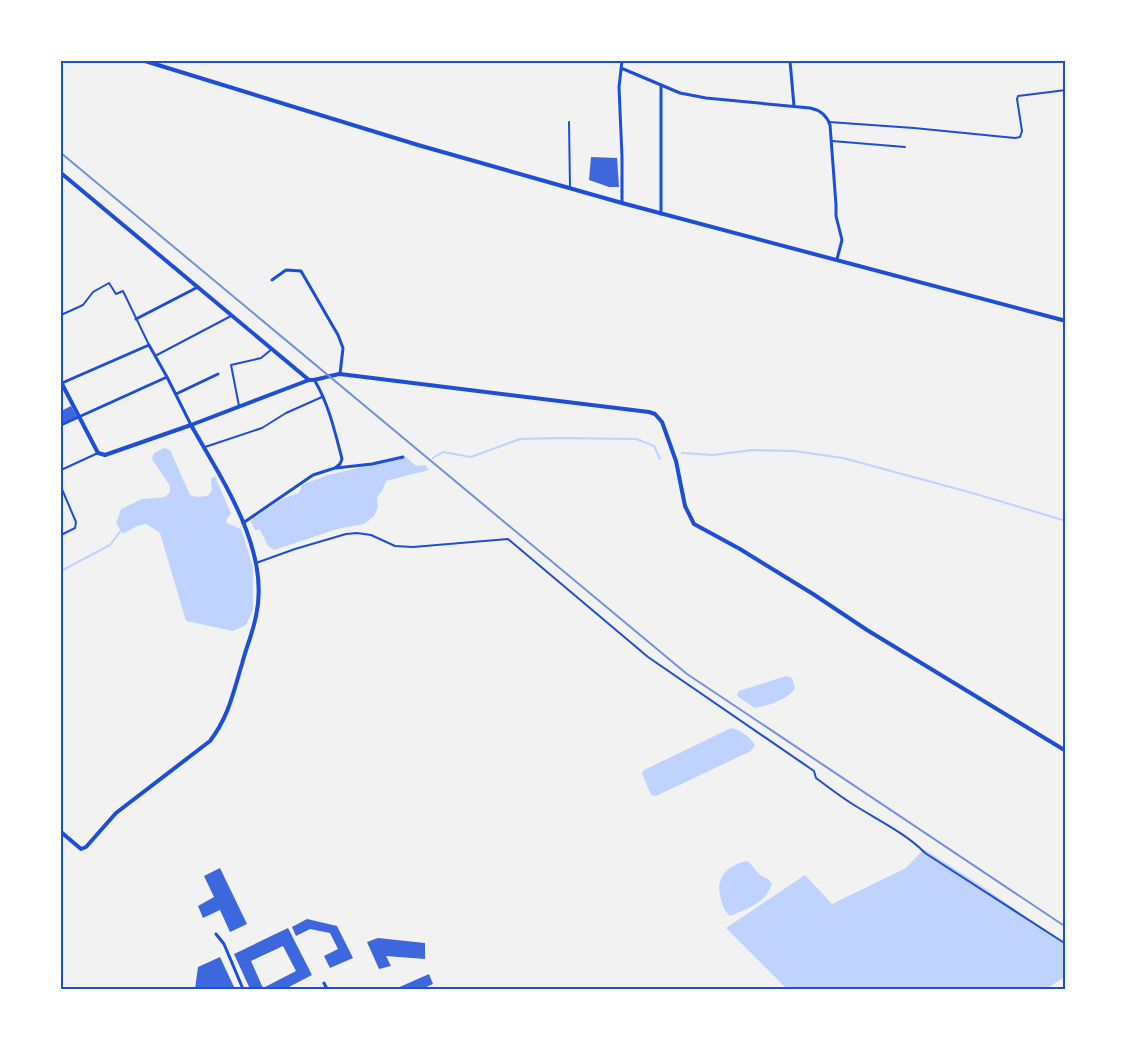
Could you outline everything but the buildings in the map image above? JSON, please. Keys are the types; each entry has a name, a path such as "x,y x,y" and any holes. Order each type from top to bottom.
{"street":[{"path":"144,61 418,145 661,214 1066,321"},
{"path":"622,61 619,87 622,203"},
{"path":"790,61 794,106"},
{"path":"621,68 680,93 706,98 794,106 817,110 829,122 832,141 836,216 842,240 837,259"},
{"path":"661,85 661,214"},
{"path":"61,173 308,380"},
{"path":"272,280 286,270 301,271 338,335 343,348 340,374"},
{"path":"136,319 198,287"},
{"path":"61,832 81,849 86,847 116,813 210,741 216,734 228,710 256,616 258,584 256,563 238,509 191,425 167,376 149,345 62,382 98,453 109,454 191,425 308,380 315,381 321,377 340,374 565,401 655,414 662,422 676,461 685,506 694,524 740,549 884,641 1066,751"},
{"path":"176,394 218,374"},
{"path":"61,425 167,376"},
{"path":"315,381 324,396 335,428 342,459 335,468"},
{"path":"243,523 313,476 335,468 372,464 403,457"},
{"path":"216,934 224,944 244,989"},
{"path":"324,983 327,989"}],"lane":[{"path":"829,122 1015,138 1020,136 1022,132 1018,96 1066,90"},
{"path":"569,122 570,188"},
{"path":"832,141 905,146"},
{"path":"61,315 83,305 93,292 109,283 116,294 123,291 149,345"},
{"path":"156,356 232,316"},
{"path":"239,406 231,365 261,358 272,349"},
{"path":"204,447 262,428 286,413 324,396"},
{"path":"61,470 98,453"},
{"path":"61,487 76,522 75,528 61,534"},
{"path":"256,563 346,534 371,535 395,546 413,548 508,539 648,657 814,771 816,778 854,806 883,821 891,829 918,846 925,853 1066,944"}],"water":[{"path":"164,448 170,450 190,495 197,497 208,496 212,490 211,479 215,476 231,514 227,518 226,523 241,529 253,567 253,610 246,625 233,631 186,621 160,533 146,524 137,526 123,534 116,523 121,509 142,499 165,497 170,492 170,486 152,459 154,453"},
{"path":"406,457 416,466 425,465 429,470 386,481 377,497 378,507 374,516 364,524 337,529 274,550 268,546 260,530 255,530 250,521 282,499 299,493 302,485 328,475"},
{"path":"786,676 792,678 795,688 788,695 766,706 755,708 737,696 739,691"},
{"path":"731,728 741,732 750,739 755,745 751,751 656,796 651,795 642,774 644,770"},
{"path":"924,849 986,889 1066,945 1066,976 1046,989 787,989 726,928 805,875 832,904 906,868"},
{"path":"748,861 760,875 768,879 772,884 761,901 730,916 723,906 719,885 724,873 734,865"}],"waterway":[{"path":"433,458 443,452 471,457 520,439 559,438 636,439 654,446 660,459"},
{"path":"682,453 713,455 752,450 794,451 843,458 976,494 1066,521"},
{"path":"61,571 110,545 122,529"}],"railway":[{"path":"61,153 687,674 1066,927"}]}
